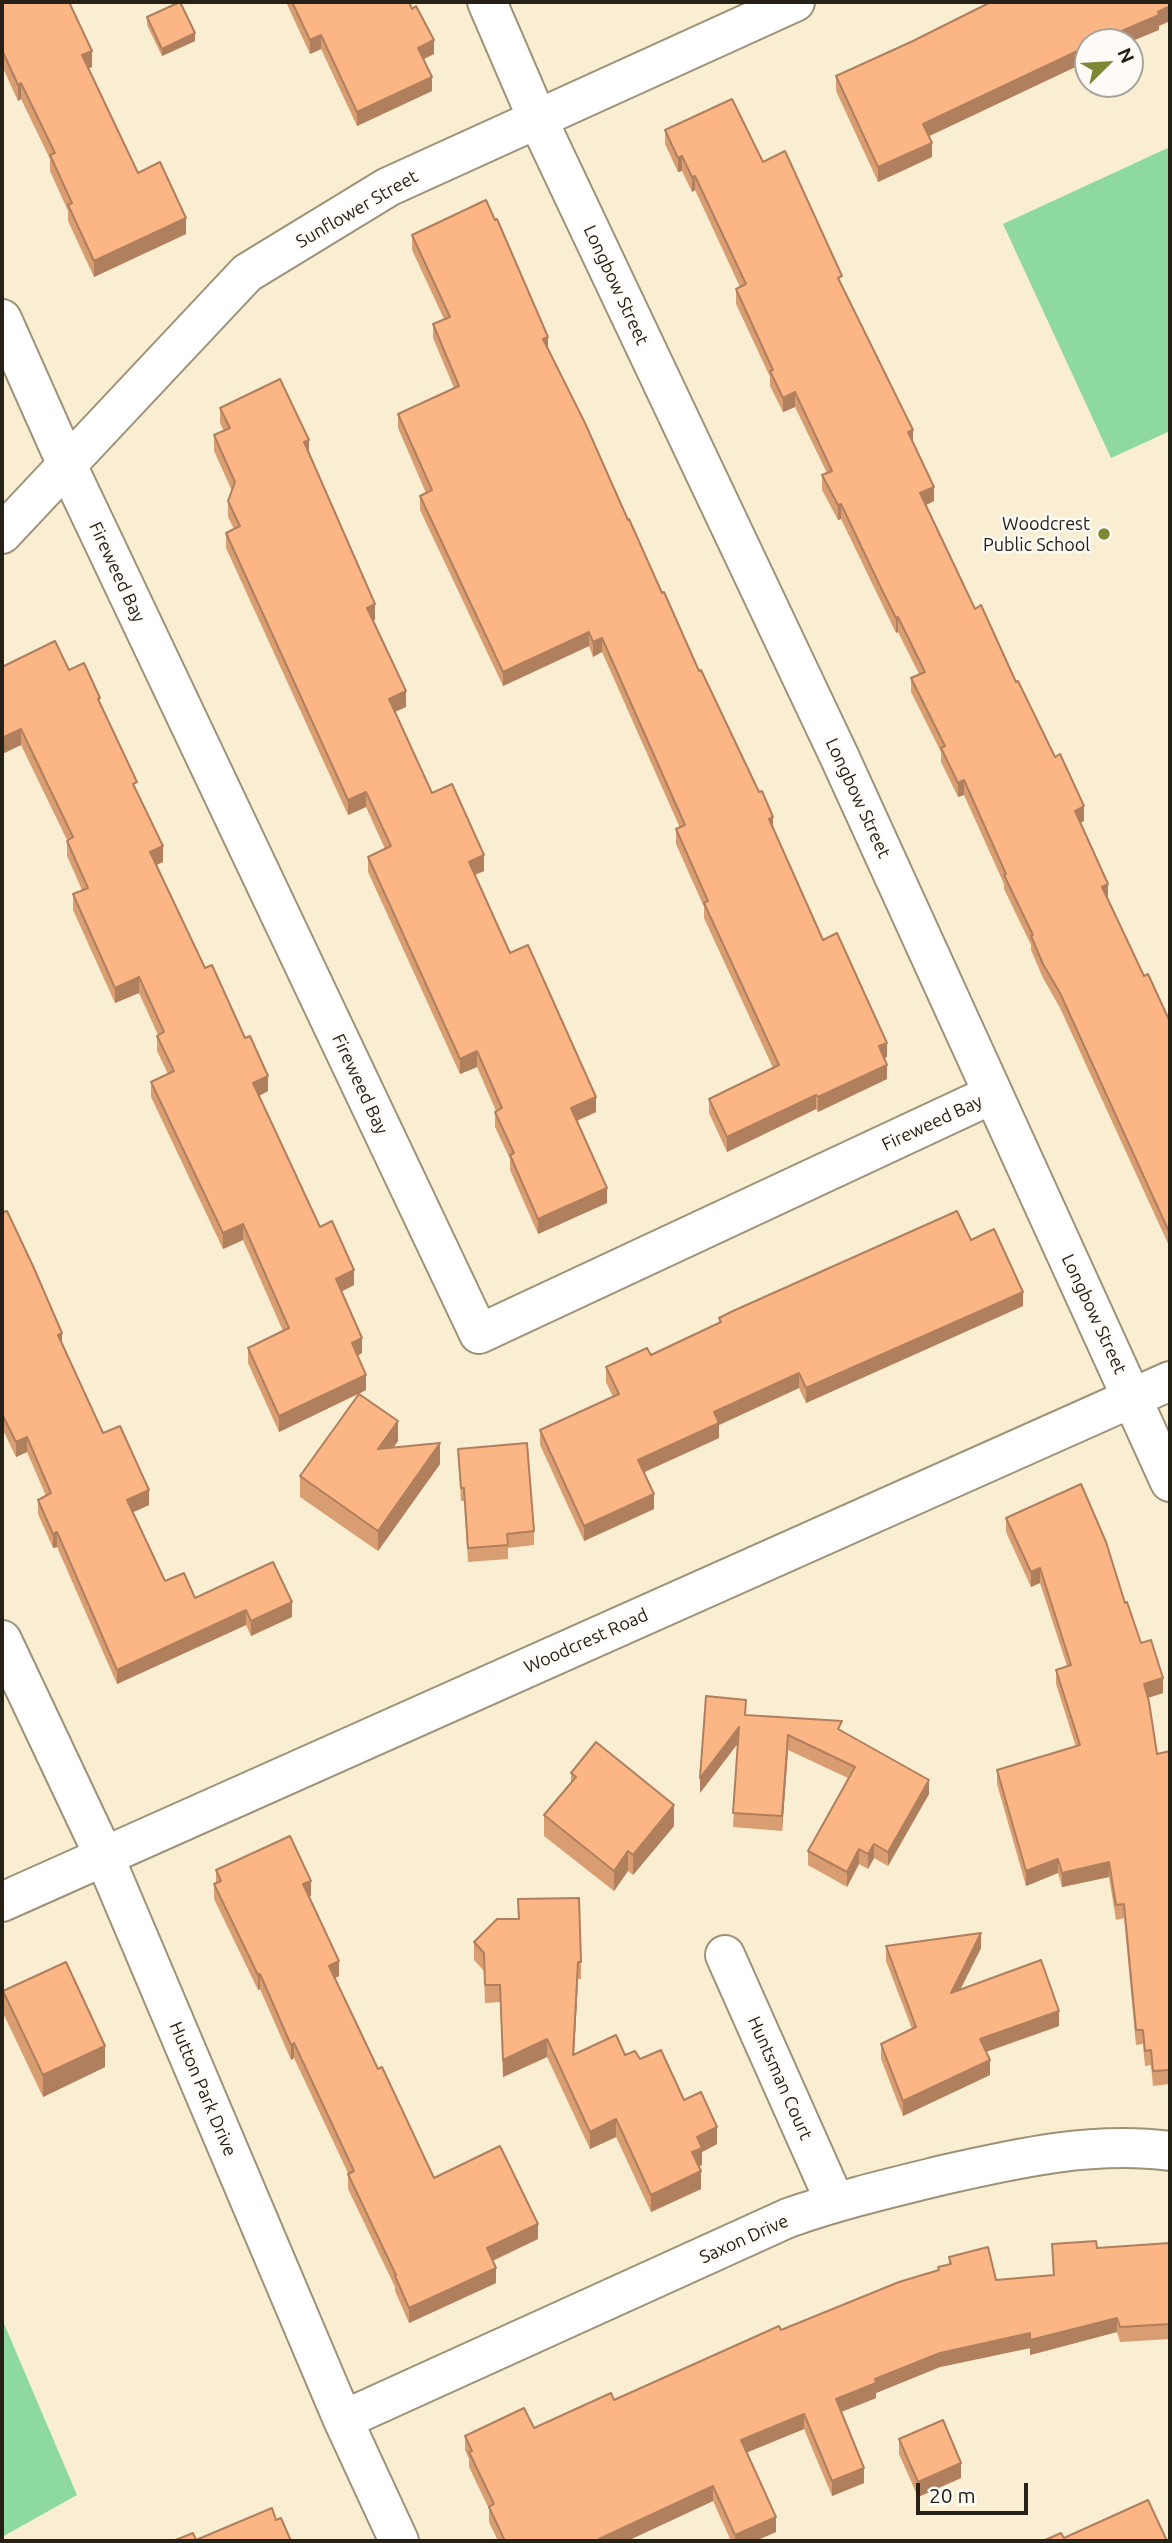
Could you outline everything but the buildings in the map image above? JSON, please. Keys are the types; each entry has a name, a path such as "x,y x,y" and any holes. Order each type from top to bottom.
{"street":[{"name":"Longbow Street","path":"487,2 537,118 840,758 1170,1482"},
{"name":"Sunflower Street","path":"2,534 247,273 388,187 795,2"},
{"name":"Fireweed Bay","path":"2,319 67,465 480,1334 993,1094"},
{"name":"Woodcrest Road","path":"2,1902 1170,1381"},
{"name":"Hutton Park Drive","path":"2,1640 104,1856 343,2420 399,2541"},
{"name":"Huntsman Court","path":"725,1955 835,2202"},
{"name":"Saxon Drive","path":"343,2420 788,2218 835,2202 1012,2159 1089,2147 1170,2151"}],"green space":[{"path":"1170,147 1170,431 1111,458 1003,224"},
{"path":"2,2319 77,2495 2,2537"}],"place":[{"name":"Woodcrest Public School","path":"1104,534"}]}
